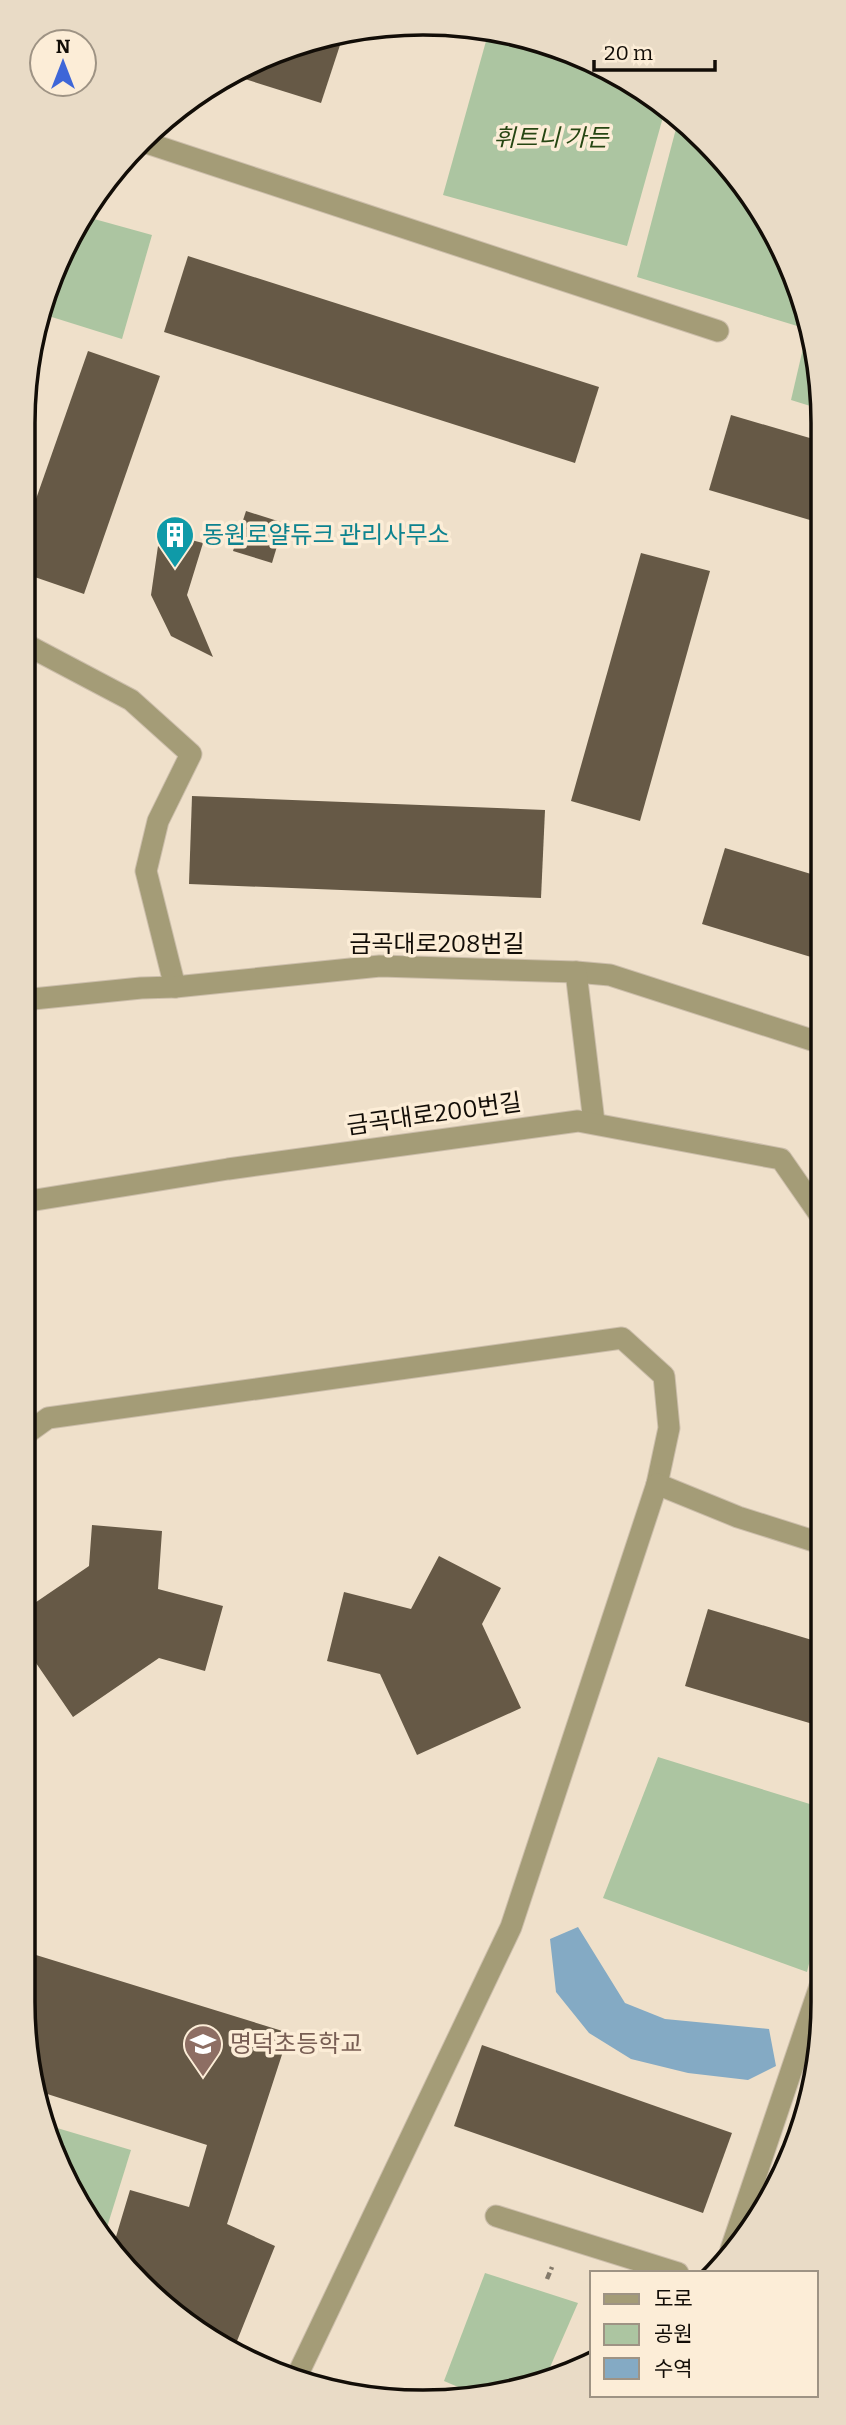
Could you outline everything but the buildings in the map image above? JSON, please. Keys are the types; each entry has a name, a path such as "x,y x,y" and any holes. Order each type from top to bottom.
{"street":[{"path":"153,145 718,331"},
{"path":"35,649 131,699 191,754 158,821 146,871 175,987"},
{"name":"금곡대로208번길","path":"35,999 380,965 576,972 610,975 811,1040"},
{"path":"576,972 594,1122"},
{"name":"금곡대로200번길","path":"35,1200 229,1169 578,1121 781,1159 811,1203"},
{"path":"35,1427 48,1418 622,1338 664,1376 669,1428 657,1484 511,1927 300,2370"},
{"path":"657,1484 738,1517 811,1540"},
{"path":"738,2229 811,2014"},
{"path":"496,2216 672,2271"}],"green space":[{"name":"휘트니 가든","path":"486,40 548,56 595,75 639,100 663,118 627,246 443,195"},
{"path":"676,129 715,167 746,207 771,251 799,327 637,277"},
{"path":"93,219 152,235 122,339 50,316 75,251"},
{"path":"804,346 810,406 791,400"},
{"path":"658,1757 811,1804 811,1955 807,1972 603,1898"},
{"path":"56,2128 131,2150 107,2227 75,2174"},
{"path":"485,2273 578,2303 549,2368 474,2387 461,2388 444,2381"}],"water":[{"path":"578,1927 625,2003 665,2019 769,2029 776,2066 748,2080 688,2073 631,2059 589,2033 556,1992 550,1939"}],"place":[{"name":"동원로얄듀크 관리사무소","path":"175,569"},
{"name":"명덕초등학교","path":"203,2078"}]}
